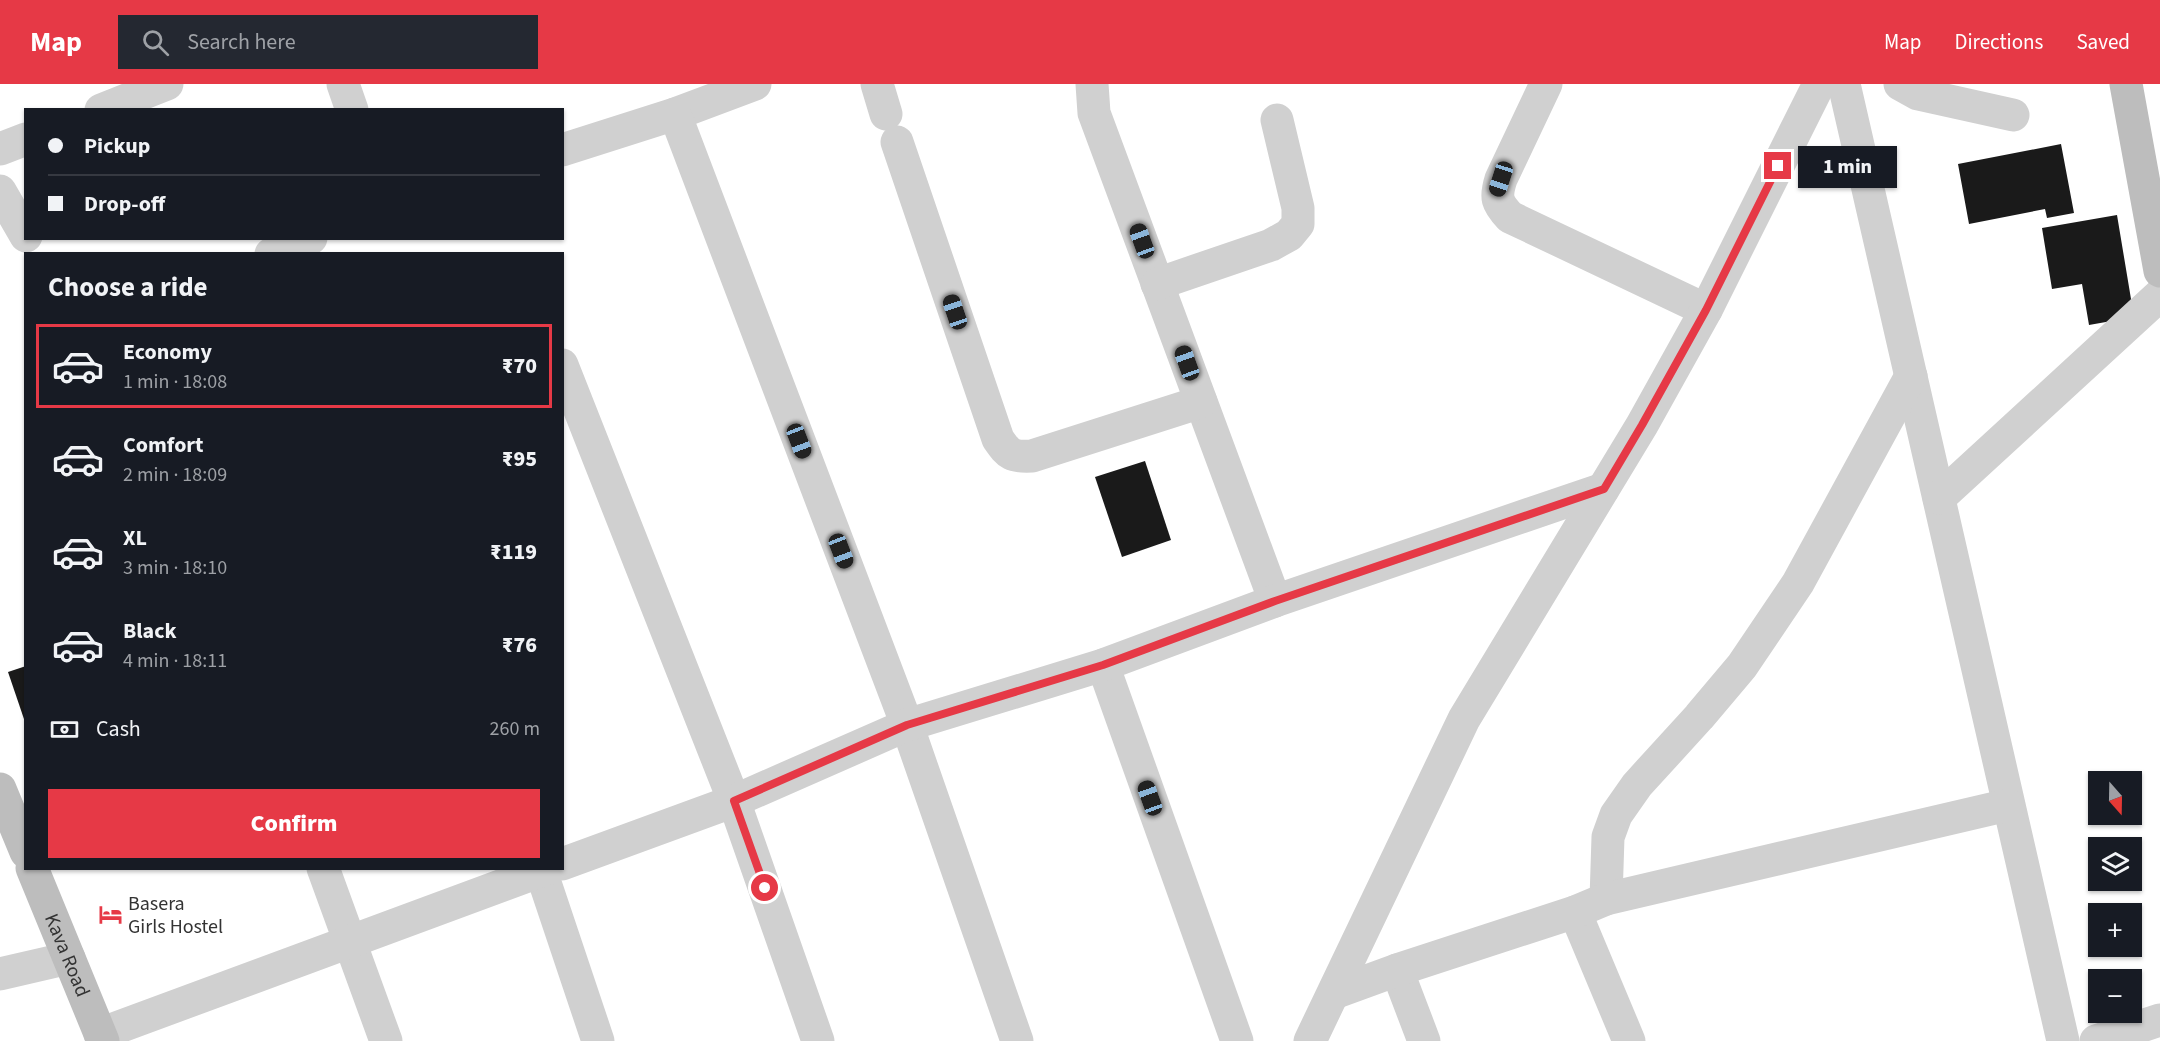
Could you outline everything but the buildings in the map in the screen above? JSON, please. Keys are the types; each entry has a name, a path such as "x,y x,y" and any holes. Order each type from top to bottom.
{"main road":[{"path":"2126,84 2160,271"},
{"path":"0,789 14,839"},
{"name":"Kava Road","path":"33,870 101,1037"}],"street":[{"path":"106,108 167,84"},
{"path":"343,84 351,108"},
{"path":"564,149 675,114 755,84"},
{"path":"1092,84 1094,113 1275,601"},
{"path":"1546,84 1501,179 1497,192 1499,205 1510,217 1706,310"},
{"path":"1310,1041 1464,719 1642,425 1706,310 1819,84"},
{"path":"1845,84 2063,1041"},
{"path":"1900,84 1918,94 2013,115"},
{"path":"886,113 998,439 1007,452 1016,457 1032,456 1201,402"},
{"path":"675,114 907,725 1017,1041"},
{"path":"1157,284 1271,245 1289,235 1298,224 1298,208 1277,120"},
{"path":"0,149 24,140"},
{"path":"0,191 24,233"},
{"path":"276,252 305,240"},
{"path":"1939,498 2160,295"},
{"path":"564,370 734,801 818,1041"},
{"path":"1606,899 1608,837 1616,815 1637,785 1742,666 1798,583 1911,376"},
{"path":"564,862 734,801 907,725 1103,665 1275,601 1604,489"},
{"path":"1103,665 1237,1041"},
{"path":"1334,993 1575,912 1606,899 2008,804"},
{"path":"324,870 386,1041"},
{"path":"101,1037 543,870"},
{"path":"549,870 598,1041"},
{"path":"1575,912 1629,1041"},
{"path":"0,974 69,958"},
{"path":"1397,970 1424,1041"},
{"path":"2096,1041 2160,1020"}],"place":[{"name":"Basera Girls Hostel","path":"110,914"}],"route":[{"path":"765,888 734,801 907,725 1103,665 1275,601 1604,489 1706,310 1778,166"}]}
